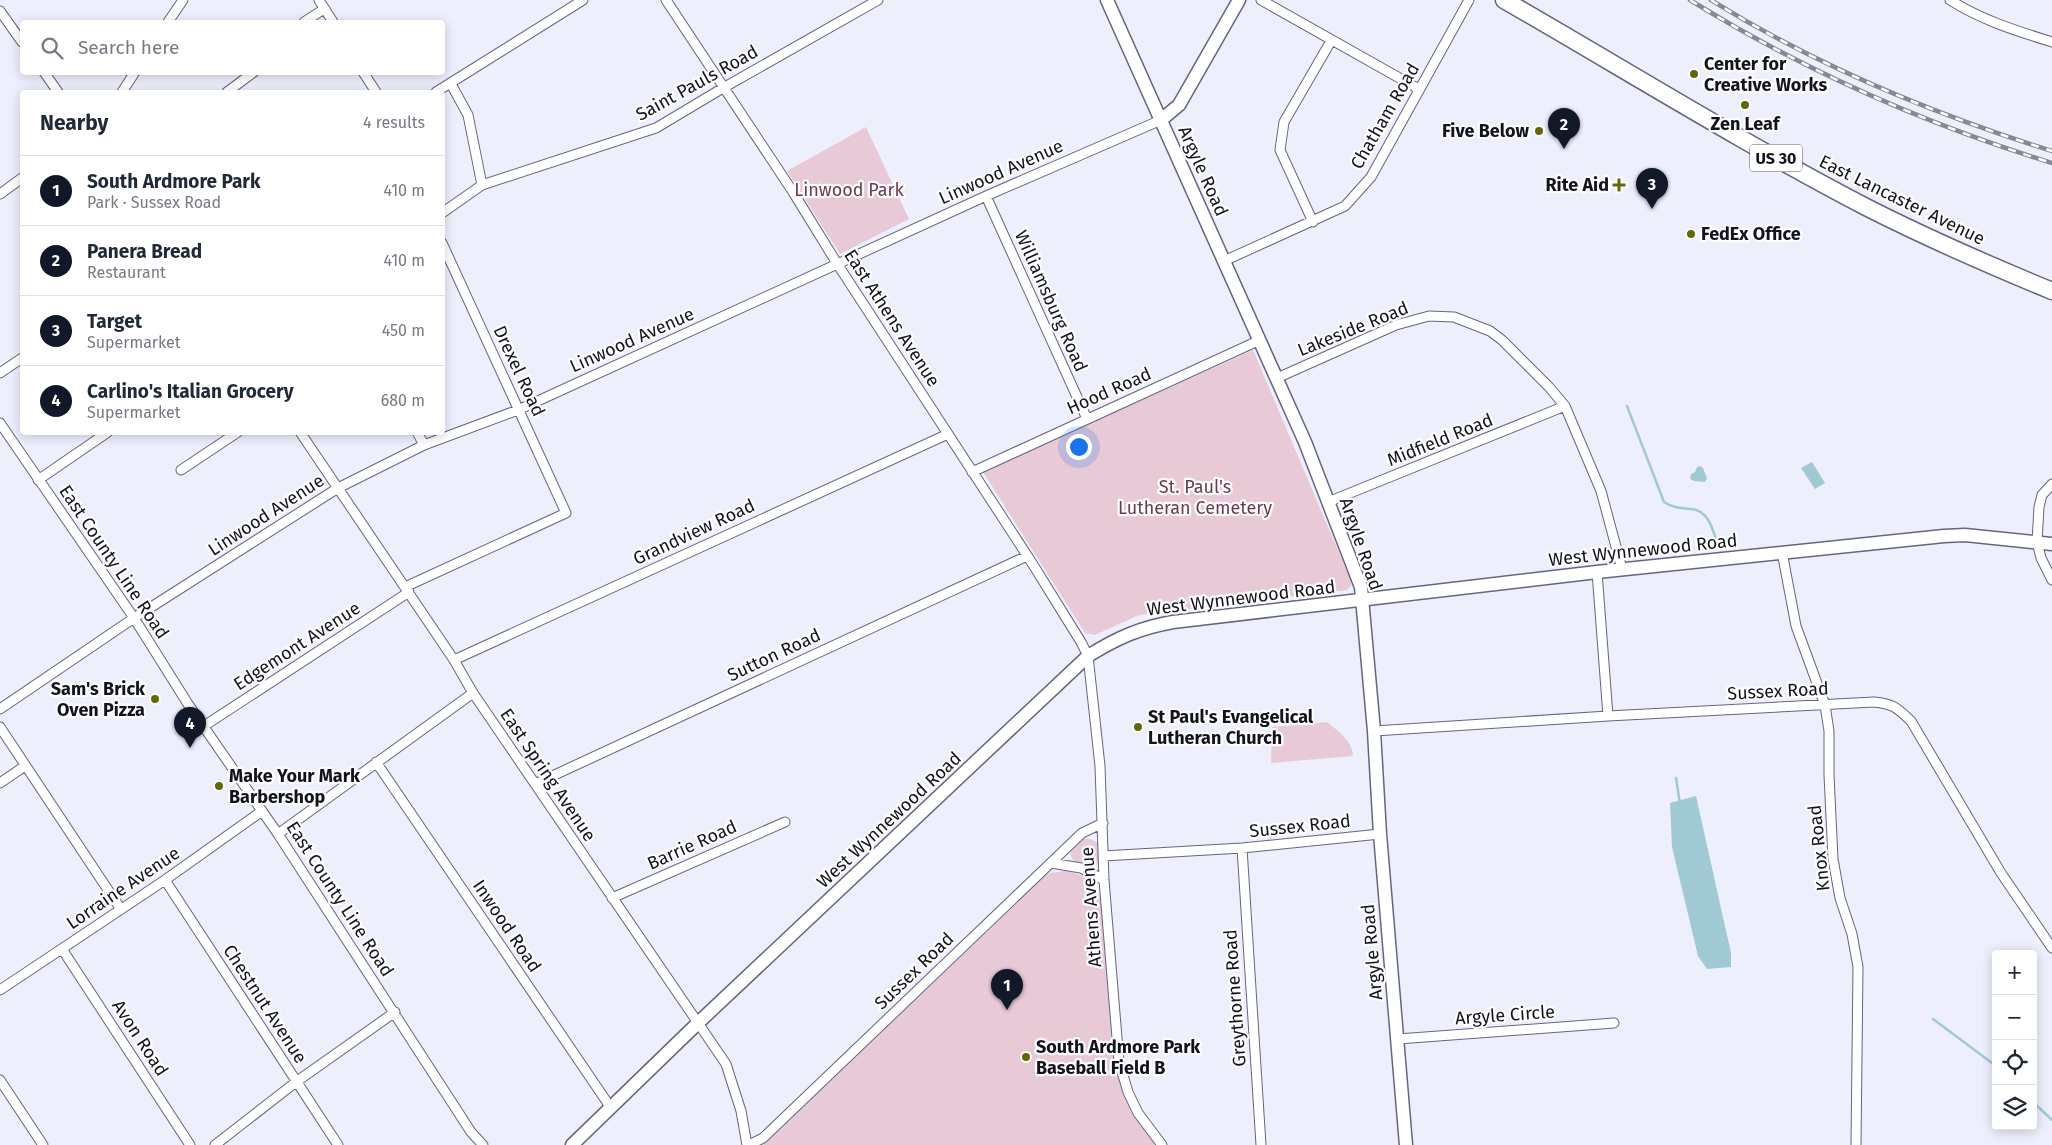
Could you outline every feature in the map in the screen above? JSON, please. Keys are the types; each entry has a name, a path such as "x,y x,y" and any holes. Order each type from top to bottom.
{"highway":[{"name":"East Lancaster Avenue","path":"1504,0 1780,161 1950,248 2052,291"}],"main road":[{"name":"Argyle Road","path":"1107,0 1277,378 1361,587 1406,1145"},
{"path":"1161,120 1179,105 1239,0"},
{"name":"West Wynnewood Road","path":"572,1145 699,1022 1088,656 1114,640 1147,627 1173,622 1782,552 1965,535 2052,544"}],"street":[{"path":"169,20 183,0"},
{"path":"319,0 332,20"},
{"path":"440,90 583,0"},
{"name":"East Athens Avenue","path":"666,0 793,192 1082,642 1088,656"},
{"name":"Saint Pauls Road","path":"445,211 482,185 656,128 878,0"},
{"path":"1261,0 1419,89"},
{"name":"Chatham Road","path":"1224,262 1314,222 1345,206 1370,178 1469,0"},
{"path":"1950,0 2008,28 2052,42"},
{"path":"307,20 324,9"},
{"path":"0,11 20,39"},
{"path":"1314,222 1280,150 1284,122 1331,41"},
{"path":"46,75 57,90"},
{"path":"123,90 134,75"},
{"path":"230,90 250,75"},
{"path":"365,75 375,90"},
{"path":"451,84 468,115 482,185"},
{"name":"Linwood Avenue","path":"0,709 134,618 338,488 424,445 518,410 986,196 1161,120"},
{"path":"0,194 20,179"},
{"name":"Williamsburg Road","path":"986,196 1087,419"},
{"name":"Drexel Road","path":"445,251 566,513"},
{"name":"Lakeside Road","path":"1277,378 1396,325 1430,316 1454,318 1490,331 1502,340 1565,406 1601,491 1622,570"},
{"name":"Hood Road","path":"972,472 1260,340"},
{"path":"0,373 20,359"},
{"name":"Midfield Road","path":"1328,502 1565,406"},
{"name":"East County Line Road","path":"2,429 134,618 395,1012 471,1132 483,1145"},
{"name":"Grandview Road","path":"454,660 948,434"},
{"path":"38,480 104,435"},
{"path":"181,470 234,435"},
{"name":"East Spring Avenue","path":"302,435 454,660 473,693 726,1064 741,1111 748,1145"},
{"path":"418,435 424,445"},
{"path":"2052,484 2042,495 2039,507 2037,542 2041,558 2052,580"},
{"name":"Edgemont Avenue","path":"204,726 407,590 566,513"},
{"name":"Knox Road","path":"1782,552 1796,626 1825,705 1829,731 1833,859 1840,898 1852,934 1858,967 1856,1145"},
{"name":"Sutton Road","path":"536,784 1027,556"},
{"path":"1597,572 1608,716"},
{"name":"Athens Avenue","path":"1088,656 1100,766 1104,880 1119,1062 1125,1083 1136,1108 1144,1122 1162,1145"},
{"path":"278,834 473,693"},
{"name":"Sussex Road","path":"1374,731 1874,702 1890,704 1911,721 2001,873 2052,948"},
{"path":"0,727 120,908"},
{"name":"Inwood Road","path":"376,762 611,1108"},
{"path":"0,783 25,766"},
{"name":"Lorraine Avenue","path":"0,990 120,908 165,880 262,811"},
{"name":"Barrie Road","path":"612,898 785,822"},
{"name":"Sussex Road","path":"748,1145 763,1138 1082,833 1103,823"},
{"name":"Sussex Road","path":"1104,856 1242,848 1380,834"},
{"name":"Greythorne Road","path":"1242,848 1261,1145"},
{"path":"1051,863 1081,868 1104,880"},
{"name":"Chestnut Avenue","path":"165,880 338,1145"},
{"name":"Avon Road","path":"62,949 190,1145"},
{"path":"215,1145 296,1082 395,1012"},
{"name":"Argyle Circle","path":"1398,1039 1614,1023"},
{"path":"0,1080 43,1145"}],"green space":[{"name":"Linwood Park","path":"866,127 909,219 840,254 787,171"},
{"name":"St. Paul's Lutheran Cemetery","path":"1253,350 1351,581 1351,586 1347,590 1139,615 1095,635 1085,633 983,472"},
{"path":"1327,722 1348,741 1353,756 1271,763 1272,727"},
{"path":"1083,839 1090,839 1099,843 1098,863 1091,870 1073,860 1070,854 1076,844"},
{"path":"1065,871 1084,877 1099,894 1116,1070 1131,1111 1155,1145 763,1145 1043,877 1050,873"}],"water":[{"path":"1812,462 1825,483 1815,489 1801,468"},
{"path":"1700,466 1703,468 1707,478 1705,482 1690,479 1691,474"},
{"path":"1696,796 1731,953 1731,967 1707,969 1698,956 1672,847 1670,803"}],"waterway":[{"path":"1627,406 1664,502 1674,507 1697,510 1702,513 1709,522 1718,545"},
{"path":"1676,778 1680,804"},
{"path":"1933,1019 1992,1063"},
{"path":"2037,1106 2052,1120"}],"railway":[{"path":"1690,0 1776,50 1866,93 1958,131 2052,163"},
{"path":"1711,0 1751,24 1834,67 1963,121 2052,151"}],"place":[{"name":"Center for Creative Works","path":"1694,74"},
{"name":"Zen Leaf","path":"1745,105"},
{"name":"Five Below","path":"1539,131"},
{"name":"Panera Bread","path":"1564,149"},
{"name":"Rite Aid","path":"1619,185"},
{"name":"Target","path":"1652,209"},
{"name":"FedEx Office","path":"1691,234"},
{"name":"Sam's Brick Oven Pizza","path":"155,699"},
{"name":"St Paul's Evangelical Lutheran Church","path":"1138,727"},
{"name":"Carlino's Italian Grocery","path":"190,748"},
{"name":"Make Your Mark Barbershop","path":"219,786"},
{"name":"South Ardmore Park","path":"1007,1010"},
{"name":"South Ardmore Park Baseball Field B","path":"1026,1057"}]}
